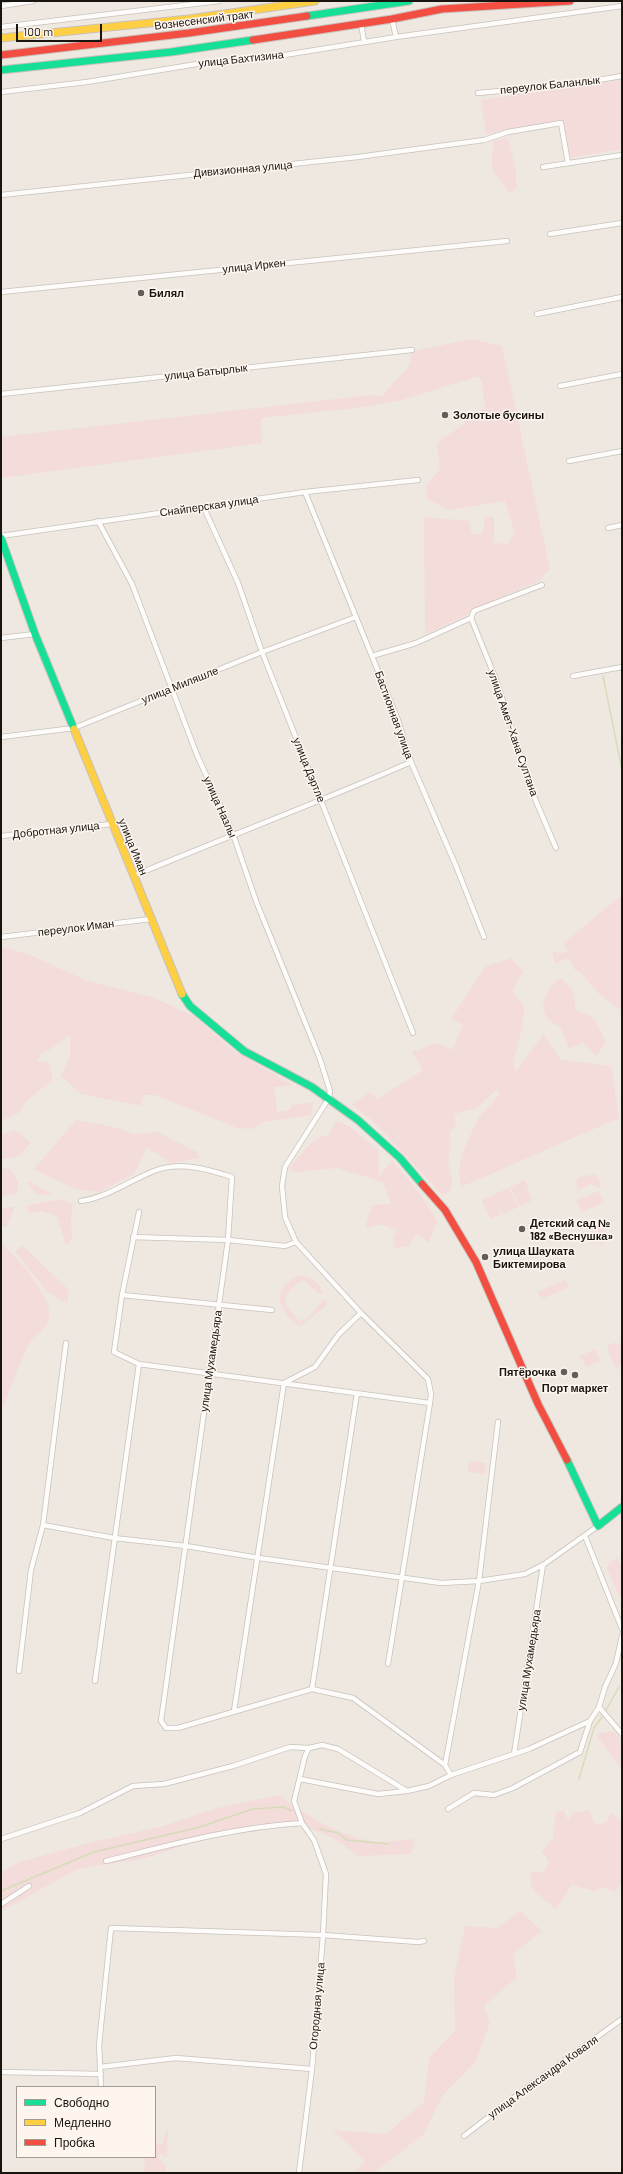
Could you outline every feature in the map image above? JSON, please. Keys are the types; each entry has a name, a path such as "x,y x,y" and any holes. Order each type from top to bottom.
{"street":[{"path":"1,6 33,1"},
{"path":"1,27 219,1"},
{"name":"Вознесенский тракт","path":"1,38 189,19 315,1"},
{"name":"Вознесенский тракт","path":"1,55 189,33 409,1"},
{"path":"1,70 171,52 361,24 442,9 570,1"},
{"name":"улица Бахтизина","path":"1,92 87,82 197,64 272,56 396,37 622,6"},
{"path":"392,19 396,37"},
{"path":"361,24 364,42"},
{"name":"переулок Баланлык","path":"478,93 574,84 622,76"},
{"name":"Дивизионная улица","path":"1,195 358,157 484,140 508,132 561,123 568,163"},
{"path":"544,167 622,155"},
{"path":"550,234 622,223"},
{"name":"улица Иркен","path":"1,292 507,241"},
{"path":"537,314 622,297"},
{"name":"улица Батырлык","path":"1,394 412,350"},
{"path":"560,386 622,374"},
{"path":"569,461 622,451"},
{"name":"Снайперская улица","path":"1,537 98,521 204,508 305,492 418,480"},
{"name":"Бастионная улица","path":"305,492 332,554 398,720 412,762 484,937"},
{"name":"улица Дэртле","path":"204,508 235,577 262,652 413,1032"},
{"name":"улица Назлы","path":"98,521 132,584 197,756 233,834 256,901 320,1060 330,1091 328,1098"},
{"path":"608,528 622,525"},
{"name":"улица Иман","path":"1,537 35,634 175,977 190,1006 244,1051 312,1087 382,1141 400,1158 445,1210 476,1262 538,1404 570,1466 598,1526"},
{"path":"372,656 416,643 471,618 474,611 542,585"},
{"name":"улица Миляшле","path":"1,737 74,728 262,652 356,617"},
{"name":"улица Амет-Хана Султана","path":"471,618 495,677 535,799 556,848"},
{"path":"1,638 35,634"},
{"path":"573,676 622,667"},
{"path":"133,876 233,834 321,802 412,762"},
{"name":"Добротная улица","path":"1,836 112,824"},
{"name":"переулок Иман","path":"1,937 152,919"},
{"path":"328,1098 285,1167 282,1180 285,1217 296,1242 361,1313 428,1379 431,1394 388,1664"},
{"name":"улица Мухамедьяра","path":"81,1201 98,1199 156,1170 178,1166 201,1167 232,1176 228,1240 162,1721 166,1728 178,1728 234,1711"},
{"path":"139,1212 122,1295 114,1352 139,1364 430,1403"},
{"path":"133,1237 228,1240 285,1246 296,1242"},
{"path":"122,1295 272,1310"},
{"path":"284,1384 315,1367 339,1334 361,1313"},
{"path":"19,1671 31,1570 43,1525 66,1343"},
{"path":"95,1681 139,1364"},
{"path":"284,1384 234,1711 312,1689 353,1698 445,1765 451,1775"},
{"path":"312,1689 357,1393"},
{"path":"445,1765 479,1581 498,1422"},
{"path":"43,1525 114,1538 186,1546 258,1558 442,1583 479,1581 525,1574 543,1565 580,1540 622,1508"},
{"path":"585,1536 622,1629"},
{"name":"улица Мухамедьяра","path":"514,1754 543,1565"},
{"path":"448,1809 474,1793 494,1795 513,1788 580,1752 590,1722 599,1708 605,1687 616,1663 622,1636"},
{"path":"599,1708 622,1734"},
{"path":"300,1779 378,1794 407,1791 429,1786 451,1775 514,1754 556,1738 590,1722"},
{"path":"1,1839 80,1813 132,1786 164,1784 234,1766 290,1747 310,1748 322,1745 338,1749 407,1791"},
{"name":"Огородная улица","path":"299,2173 312,2069 323,1935 326,1874 314,1840 302,1823 294,1801 305,1756 310,1748"},
{"path":"106,1861 210,1836 277,1824 302,1823"},
{"path":"1,1904 29,1886"},
{"path":"101,2086 99,2045 110,1928 323,1935 418,1942 424,1941"},
{"name":"улица Александра Коваля","path":"464,2136 529,2086 622,2019"},
{"path":"100,2067 176,2058 312,2069"},
{"path":"1,2072 100,2074"}],"shaded area":[{"path":"622,80 622,149 569,158 563,121 486,134 481,100"},
{"path":"508,138 515,166 517,187 510,194 495,175 491,159 494,141"},
{"path":"469,339 502,346 550,569 539,581 472,610 466,616 425,634 424,517 469,521 472,535 482,533 485,517 494,517 494,543 508,544 515,533 505,501 449,510 427,499 426,486 440,469 437,443 464,424 464,418 485,408 482,383 479,376 402,400 364,407 261,418 262,443 1,478 1,437 371,395 382,396 409,366 412,352"},
{"path":"622,897 622,1011 597,992 581,973 574,969 571,962 567,959 555,963 552,951 559,953 568,952 564,943 618,898"},
{"path":"1,947 33,956 85,980 154,998 194,1016 231,1049 293,1085 274,1087 277,1112 289,1110 292,1105 313,1102 311,1115 264,1122 251,1129 237,1128 155,1095 144,1095 141,1106 81,1094 61,1076 70,1056 70,1035 51,1049 42,1052 37,1061 49,1062 53,1080 26,1101 20,1112 1,1121"},
{"path":"511,958 523,971 512,991 525,1008 522,1029 513,1062 516,1071 544,1034 561,1060 611,1066 619,1118 461,1187 459,1171 463,1151 479,1117 499,1095 497,1089 477,1108 454,1114 456,1124 449,1135 451,1144 448,1162 452,1181 451,1190 443,1196 373,1121 352,1105 369,1092 378,1099 423,1070 412,1052 437,1043 452,1050 463,1025 451,1019 485,967"},
{"path":"561,978 573,991 576,1010 594,1018 606,1042 596,1056 582,1042 569,1049 561,1029 545,1015 545,997 552,986"},
{"path":"76,1120 118,1128 133,1134 157,1132 197,1152 200,1158 171,1163 147,1147 134,1174 99,1192 75,1189 34,1169"},
{"path":"336,1121 349,1126 379,1151 379,1177 392,1160 416,1189 437,1221 429,1243 419,1235 414,1237 408,1246 395,1249 393,1240 396,1230 380,1224 365,1228 372,1205 391,1204 383,1182 337,1168 295,1172 289,1170 292,1164 316,1138 329,1135"},
{"path":"15,1130 31,1143 19,1156 3,1159 1,1157 1,1135"},
{"path":"1,1167 11,1170 18,1182 17,1194 1,1196"},
{"path":"596,1174 601,1185 600,1188 591,1184 578,1190 576,1181 579,1177"},
{"path":"525,1180 532,1200 519,1207 510,1187"},
{"path":"29,1181 52,1194 37,1195 27,1183"},
{"path":"509,1188 518,1207 503,1214 496,1198 501,1214 491,1219 481,1200"},
{"path":"599,1191 604,1202 582,1212 576,1200"},
{"path":"61,1199 72,1204 72,1238 66,1246 57,1216 42,1211 28,1213 27,1206"},
{"path":"15,1207 6,1228 1,1225 1,1208"},
{"path":"603,1221 604,1230 609,1234 604,1238 604,1243 600,1245 596,1237"},
{"path":"1,1242 24,1267 40,1288 49,1309 49,1318 46,1326 29,1344 1,1412"},
{"path":"22,1245 69,1290 67,1303 48,1293 15,1252"},
{"path":"300,1275 315,1281 322,1290 323,1294 318,1293 304,1280 297,1283 286,1295 286,1305 299,1321 309,1317 324,1299 327,1302 325,1307 299,1327 286,1313 280,1300 284,1286"},
{"path":"565,1280 569,1287 542,1299 537,1292"},
{"path":"615,1342 616,1345 622,1343 622,1365 616,1369 607,1349 609,1345"},
{"path":"596,1349 600,1361 587,1367 579,1356"},
{"path":"469,1461 486,1463 485,1474 468,1472"},
{"path":"617,1557 622,1566 622,1601 606,1567"},
{"path":"613,1731 622,1741 622,1765 619,1767 596,1734"},
{"path":"280,1795 323,1824 359,1838 382,1842 415,1839 411,1854 358,1856 335,1839 293,1821 206,1838 146,1858 78,1869 1,1911 1,1872 19,1862 93,1842 163,1826 217,1808"},
{"path":"563,1810 568,1820 573,1813 589,1810 595,1825 607,1822 611,1812 619,1820 622,1819 622,1883 614,1892 604,1887 594,1891 572,1885 556,1909 540,1897 533,1889 531,1884 531,1871 542,1873 549,1863 542,1851 553,1838 556,1813"},
{"path":"520,1911 542,1931 513,1954 517,1977 484,2006 490,2022 476,2061 442,2096 424,2134 373,2173 354,2173 365,2161 333,2130 386,2134 424,2102 429,2058 455,2031 454,1978 465,1926 497,1928"},
{"path":"168,2126 167,2157 160,2154 159,2159 166,2166 166,2173 144,2173 145,2158 156,2158 156,2142 162,2145"}],"waterway":[{"path":"603,676 622,770"},
{"path":"606,1710 619,1687"},
{"path":"579,1779 594,1728 602,1717"},
{"path":"1,1891 94,1852 200,1827 253,1809 283,1807 292,1811"},
{"path":"320,1829 338,1833 347,1840 388,1844"}],"traffic: fast":[{"path":"307,16 409,1"},
{"path":"1,70 171,52 253,40"},
{"path":"1,538 35,634 74,729"},
{"path":"182,994 190,1006 244,1051 312,1087 358,1120 400,1158 422,1184"},
{"path":"567,1460 598,1526 622,1507"}],"traffic: slow":[{"path":"1,38 189,19 315,1"},
{"path":"74,729 182,994"}],"traffic: jam":[{"path":"253,40 392,19 442,9 570,1"},
{"path":"1,55 189,33 307,16"},
{"path":"422,1184 445,1210 476,1262 538,1404 567,1460"}],"place":[{"name":"Билял","path":"141,293"},
{"name":"Золотые бусины","path":"445,415"},
{"name":"Детский сад № 182 «Веснушка»","path":"522,1229"},
{"name":"улица Шауката Биктемирова","path":"485,1257"},
{"name":"Пятёрочка","path":"564,1372"},
{"name":"Порт маркет","path":"575,1375"}]}
